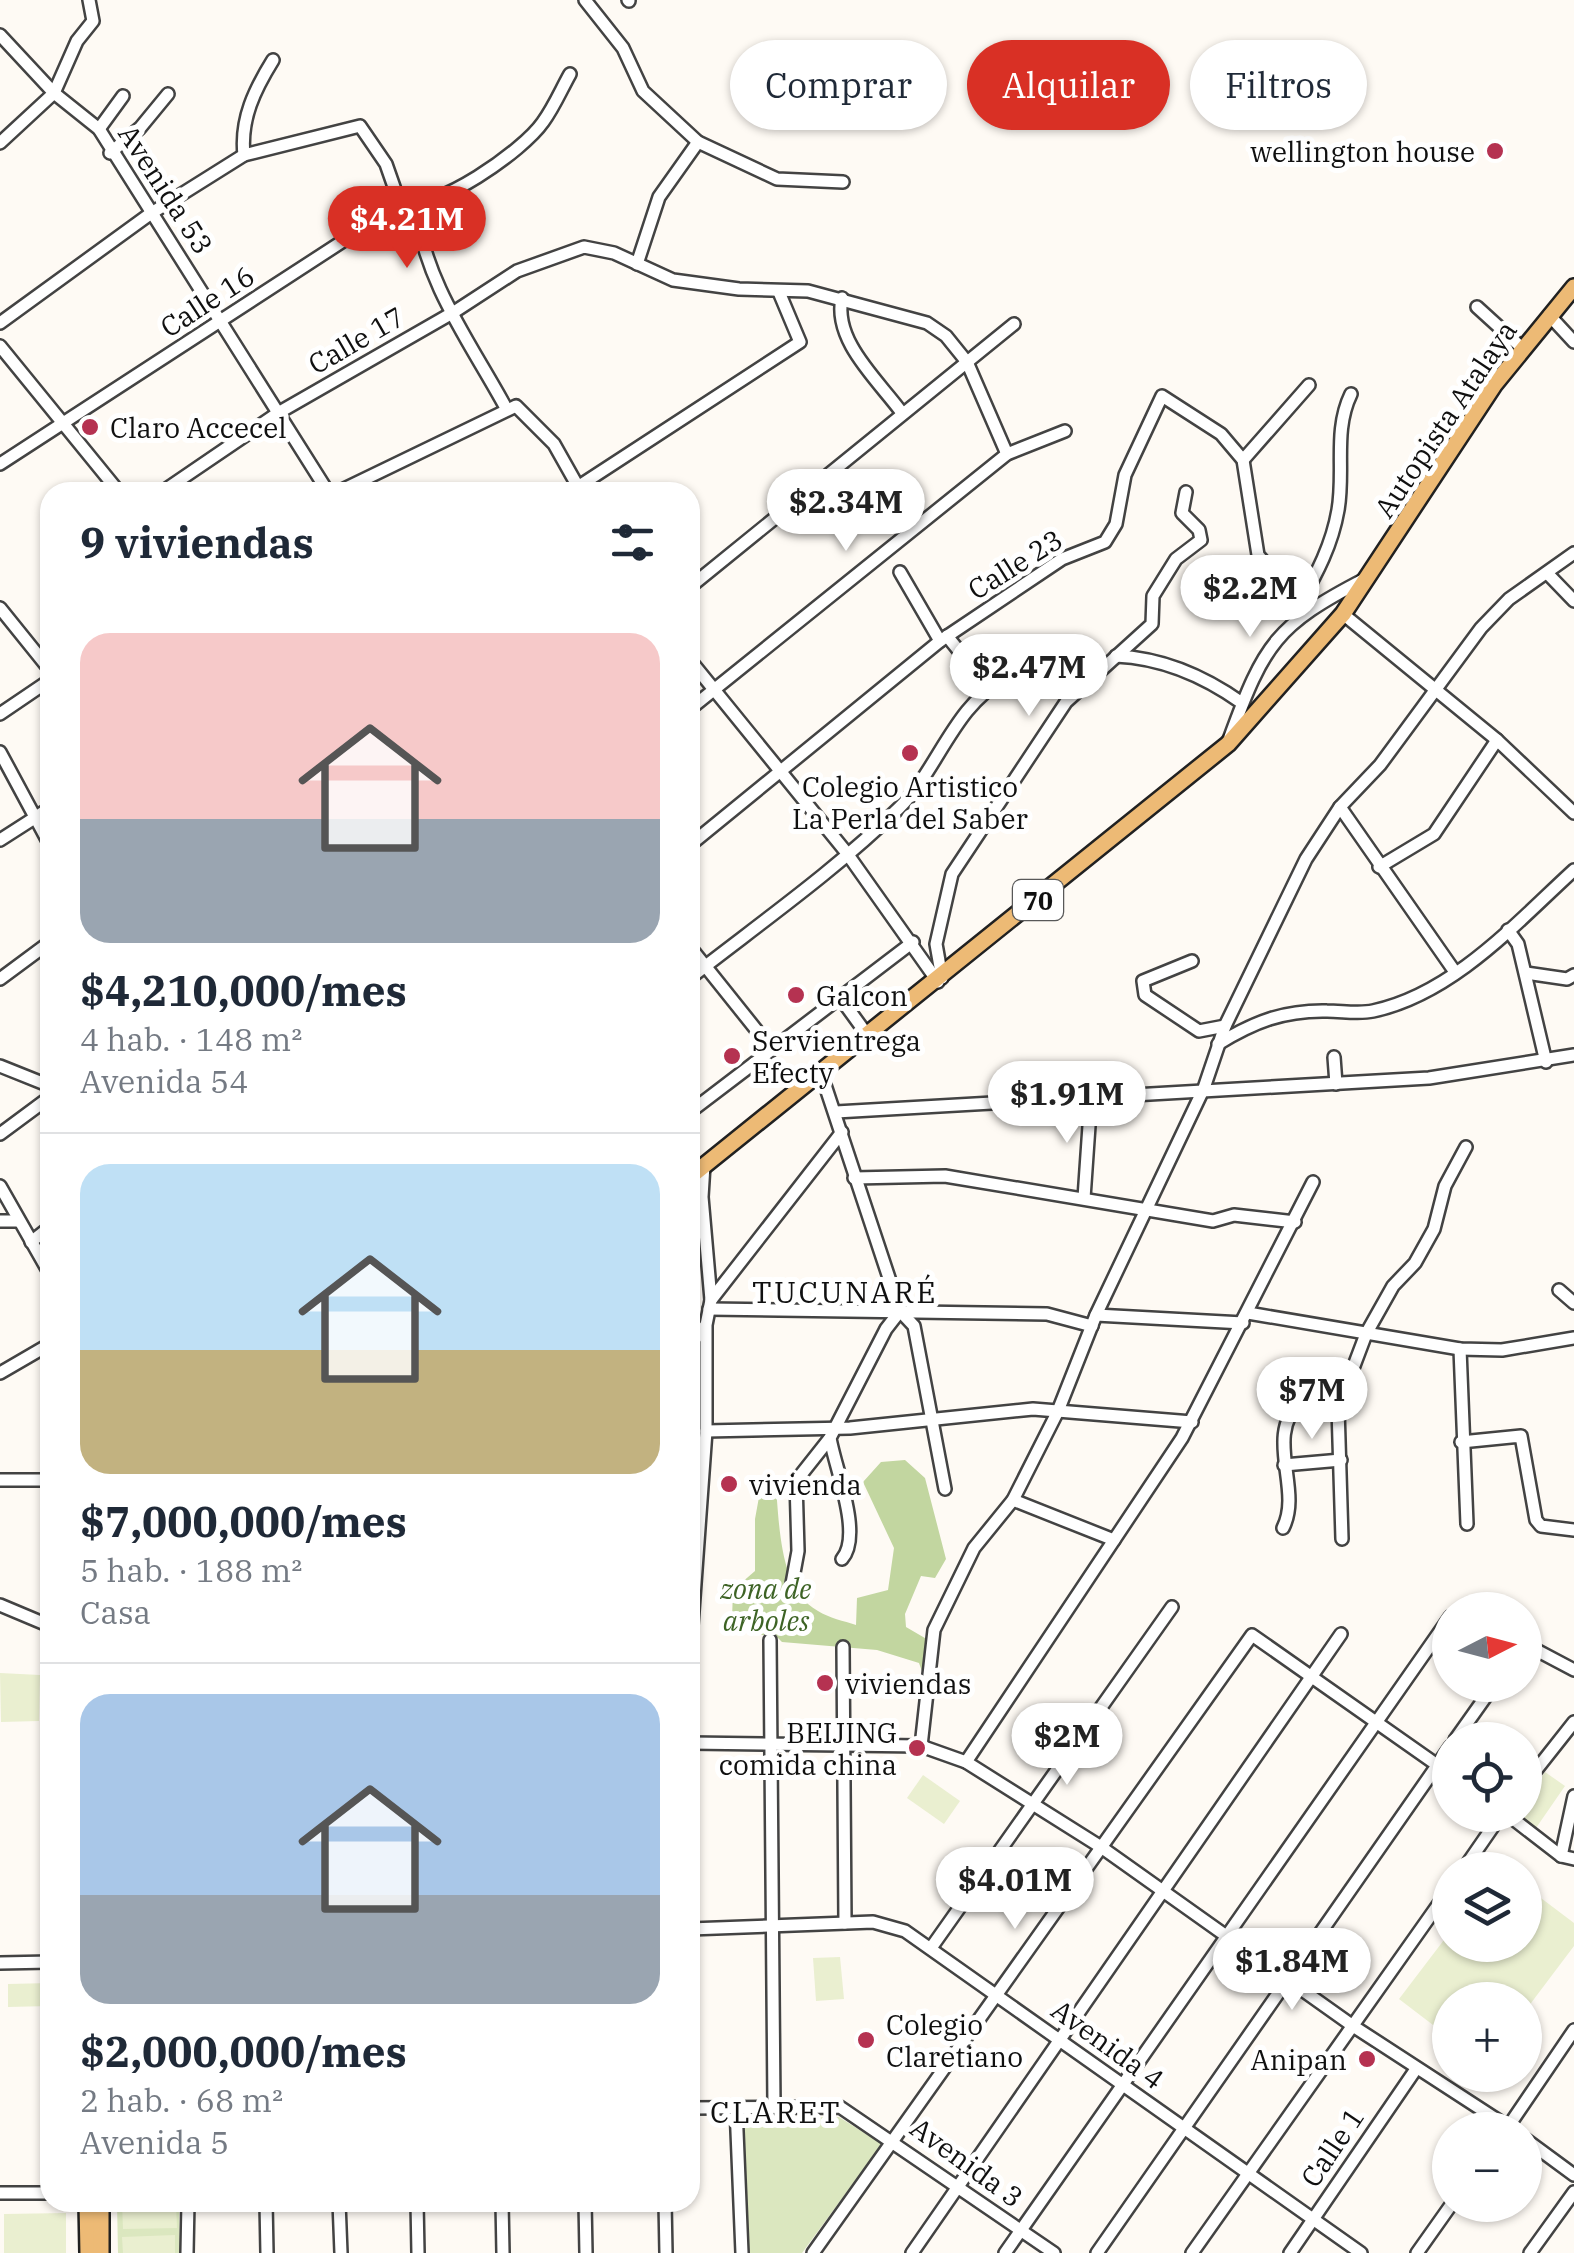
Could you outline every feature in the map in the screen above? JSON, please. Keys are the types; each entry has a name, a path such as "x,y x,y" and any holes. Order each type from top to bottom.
{"main road":[{"name":"Autopista Atalaya","path":"700,1169 940,980 1228,744 1343,614 1521,347 1574,287"},
{"path":"87,2212 88,2253"},
{"path":"100,2212 101,2253"}],"street":[{"path":"0,143 54,94 77,41 94,21 90,0"},
{"path":"586,0 623,48 643,91 698,142 777,178 843,182"},
{"name":"Avenida 53","path":"0,34 54,94 99,129 110,153 223,321 322,482"},
{"path":"244,154 246,117 256,86 273,60"},
{"path":"0,323 150,214 244,154 360,126 386,164 400,204 416,208 450,196 542,125 570,74"},
{"path":"110,153 140,128 168,94"},
{"path":"99,129 123,96"},
{"path":"698,142 658,197 637,264 673,280 842,298 927,324 946,336 968,362 1007,454"},
{"name":"Calle 16","path":"0,464 400,204"},
{"path":"416,208 423,256 433,282 454,312 506,408"},
{"name":"Calle 17","path":"177,482 278,413 454,312 517,271 584,247 614,253 637,264"},
{"path":"590,482 800,342 779,292"},
{"path":"842,298 839,315 843,332 902,414"},
{"path":"1478,308 1521,347"},
{"path":"1549,314 1574,342"},
{"path":"700,579 1014,324"},
{"path":"0,346 111,482"},
{"path":"1303,607 1258,555 1243,460 1309,385"},
{"path":"1228,744 1256,666 1303,607 1318,574 1338,509 1340,430 1351,394"},
{"name":"Calle 23","path":"700,838 944,639 1062,559 1105,542 1116,524 1125,475 1162,396 1210,425 1243,460"},
{"path":"360,482 506,408 522,408 554,444 572,482"},
{"path":"700,701 1007,454 1065,431"},
{"path":"940,980 936,944 952,874 1066,702 1152,624 1153,596 1176,560 1200,540 1199,530 1182,513 1186,492"},
{"path":"922,1746 934,1630 974,1548 1013,1500 1058,1411 1094,1320 1204,1088 1225,1026 1306,859 1340,807 1380,766 1434,687 1490,618 1574,553"},
{"path":"900,572 944,639 989,688"},
{"path":"1548,573 1574,600"},
{"path":"1303,607 1368,577"},
{"path":"0,608 40,658"},
{"path":"1343,614 1497,740 1574,814"},
{"path":"1116,656 1161,662 1193,674 1242,703"},
{"path":"700,671 846,852 940,980"},
{"path":"700,970 901,806 989,688 1005,679"},
{"path":"0,714 40,687"},
{"path":"1379,867 1434,834 1497,740"},
{"path":"0,752 40,827"},
{"path":"1340,807 1455,972"},
{"path":"0,840 40,815"},
{"path":"1216,1050 1263,1018 1324,1010 1369,1012 1406,1002 1455,972 1574,870"},
{"path":"1508,930 1518,944 1546,1062"},
{"path":"700,1104 770,1046 913,942"},
{"path":"0,979 40,949"},
{"path":"700,959 770,1046"},
{"path":"1192,960 1144,981 1143,988 1145,995 1199,1031 1216,1050"},
{"path":"1526,973 1567,979 1574,974"},
{"path":"839,996 868,1036"},
{"path":"1199,1031 1225,1026"},
{"path":"836,1112 1429,1078 1574,1055"},
{"path":"1334,1057 1336,1084"},
{"path":"0,1066 40,1082"},
{"path":"822,1072 900,1312 914,1326 945,1489"},
{"path":"1084,1198 1091,1097"},
{"path":"0,1134 40,1104"},
{"path":"710,1305 842,1132"},
{"path":"1342,1539 1338,1408 1366,1334 1393,1286 1415,1262 1434,1229 1445,1186 1466,1147"},
{"path":"700,1514 706,1431 706,1325 710,1305 702,1197 704,1166"},
{"path":"854,1178 946,1176 1213,1221 1234,1215 1295,1222"},
{"path":"960,1759 1192,1422 1313,1182"},
{"path":"0,1186 40,1258"},
{"path":"0,1220 18,1221"},
{"path":"30,1242 40,1234"},
{"path":"1560,1290 1574,1303"},
{"path":"710,1305 1048,1314 1094,1320 1246,1318 1460,1349 1502,1350 1574,1338"},
{"path":"791,1589 798,1551 796,1481 830,1438 886,1329 900,1312"},
{"path":"700,1333 706,1325"},
{"path":"1460,1349 1467,1524"},
{"path":"0,1373 40,1350"},
{"path":"700,1369 707,1369"},
{"path":"1284,1528 1289,1506 1283,1444 1296,1404 1338,1408"},
{"path":"706,1431 930,1419 999,1410 1192,1422"},
{"path":"1461,1442 1521,1436 1536,1520 1541,1526 1574,1530"},
{"path":"830,1438 850,1522 849,1550 842,1559"},
{"path":"1284,1464 1342,1460"},
{"path":"0,1480 40,1480"},
{"path":"1013,1500 1114,1540"},
{"path":"0,1605 40,1622"},
{"path":"932,1948 1172,1607"},
{"path":"912,2253 1341,1634"},
{"path":"813,2253 1252,1635 1378,1719 1432,1761"},
{"path":"700,2108 774,2106 770,1640"},
{"path":"1005,2253 1432,1642"},
{"path":"843,1648 845,1923"},
{"path":"1542,1653 1574,1670"},
{"path":"1542,1762 1574,1722"},
{"path":"700,1744 922,1746 960,1759 1165,1890 1353,2026 1483,2112"},
{"path":"1097,2253 1432,1772"},
{"path":"1529,1832 1568,1858 1574,1796"},
{"path":"1476,1852 1491,1832"},
{"path":"1192,2253 1432,1914"},
{"name":"Avenida 4","path":"700,1929 845,1923 890,1926 932,1948 1361,2253"},
{"path":"0,1962 40,1962"},
{"path":"1520,2112 1574,2030"},
{"name":"Calle 1","path":"1290,2253 1416,2068"},
{"name":"Avenida 3","path":"774,2106 830,2104 850,2112 1054,2253"},
{"path":"736,2107 742,2253"},
{"path":"1542,2150 1574,2174"},
{"path":"0,2193 40,2192"},
{"path":"1530,2253 1574,2192"},
{"path":"186,2253 188,2212"},
{"path":"266,2212 266,2253"},
{"path":"339,2212 340,2253"},
{"path":"417,2212 418,2253"},
{"path":"502,2212 503,2253"},
{"path":"585,2212 586,2253"},
{"path":"665,2212 666,2253"},
{"path":"1417,2253 1439,2222"}],"green space":[{"name":"zona de arboles","path":"905,1460 925,1478 946,1559 935,1578 921,1576 905,1614 906,1627 930,1641 924,1677 919,1663 877,1650 782,1642 775,1635 757,1635 732,1619 733,1590 755,1571 755,1519 763,1475 775,1479 783,1552 795,1586 818,1611 856,1625 857,1598 888,1590 894,1548 863,1482 881,1462"},
{"path":"0,1673 40,1675 39,1721 1,1722"},
{"path":"1545,1772 1565,1786 1542,1819"},
{"path":"923,1775 960,1801 944,1824 907,1798"},
{"path":"1542,1899 1574,1923 1574,1946 1542,1988 1542,1982 1432,1982 1432,2024 1399,1999 1432,1956 1432,1962 1542,1962"},
{"path":"840,1957 844,1999 816,2001 813,1958"},
{"path":"40,1983 40,2006 8,2007 8,1984"},
{"path":"839,2117 882,2144 802,2253 747,2253 743,2119"},
{"path":"117,2212 179,2212 180,2253 118,2253"},
{"path":"122,2212 176,2212 177,2228 123,2229"},
{"path":"66,2213 66,2253 4,2253 4,2214"},
{"path":"175,2235 175,2253 123,2253 122,2237"}],"place":[{"name":"wellington house","path":"1495,151"},
{"name":"Claro Accecel","path":"90,427"},
{"name":"Colegio Artistico La Perla del Saber","path":"910,753"},
{"name":"Galcon","path":"796,995"},
{"name":"Servientrega Efecty","path":"732,1056"},
{"name":"vivienda","path":"729,1484"},
{"name":"viviendas","path":"825,1683"},
{"name":"BEIJING comida china","path":"917,1748"},
{"name":"Colegio Claretiano","path":"866,2040"},
{"name":"Anipan","path":"1367,2059"}],"district":[{"name":"TUCUNARÉ","path":"845,1291"},
{"name":"CLARET","path":"776,2111"}]}
